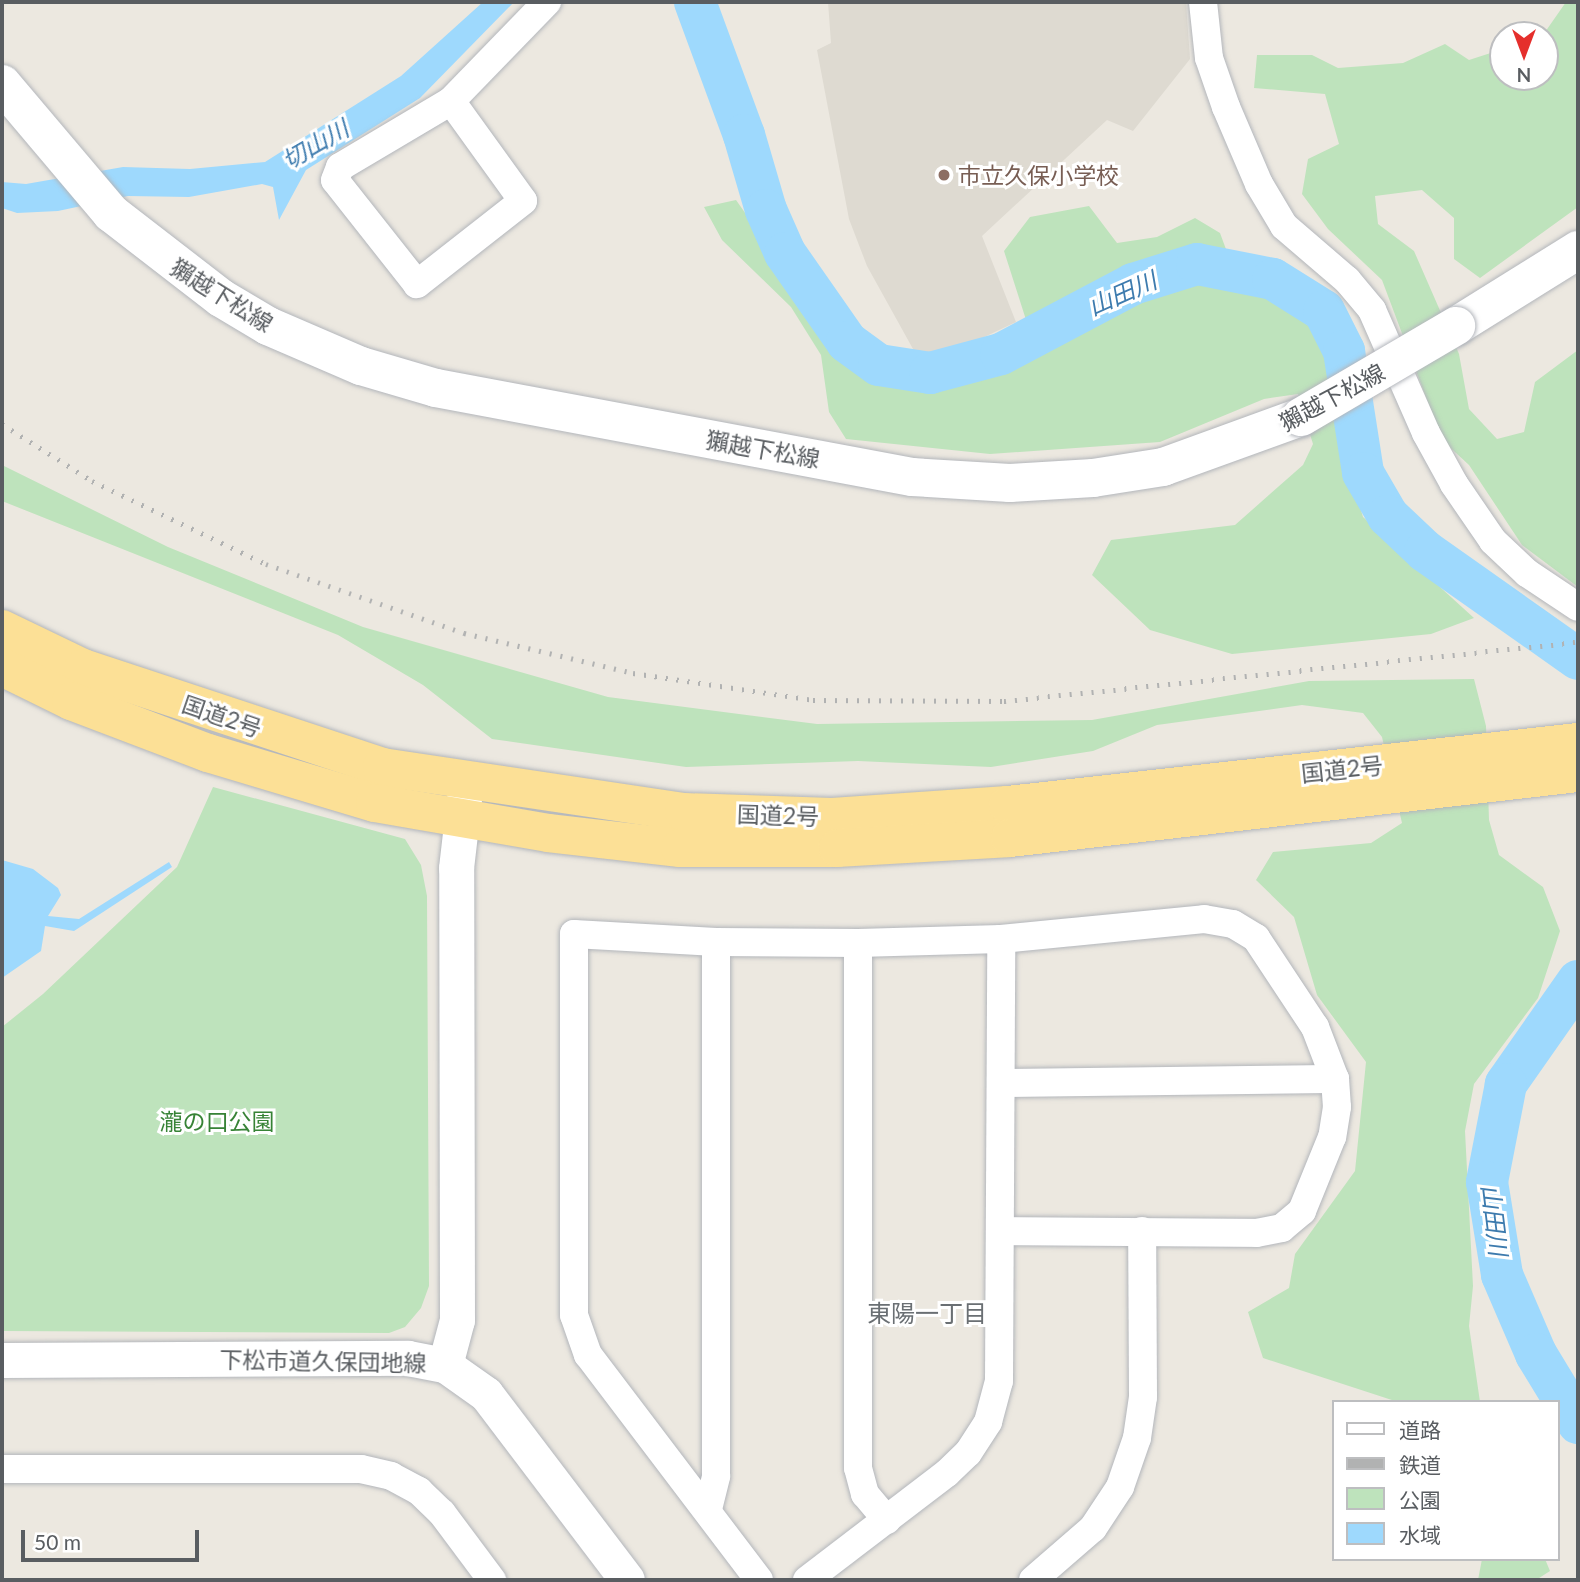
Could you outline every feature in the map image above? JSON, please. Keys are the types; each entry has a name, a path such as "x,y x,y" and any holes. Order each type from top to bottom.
{"highway":[{"name":"国道2号","path":"2,629 83,667 220,717 382,767 463,801"},
{"name":"国道2号","path":"2,667 71,701 208,753 375,803 463,801 832,817 1364,782 1578,773"},
{"name":"国道2号","path":"1364,782 1578,742"}],"main road":[{"name":"獺越下松線","path":"2,84 60,159 111,213 221,298 268,326 361,366 436,388 912,477 1010,483 1093,478 1163,467 1301,417 1578,250"}],"street":[{"path":"451,101 523,201 417,285 334,180 340,167 451,101 547,2"},
{"path":"1203,2 1209,58 1259,184 1284,226 1348,280 1372,310 1426,433 1493,541 1527,573 1578,607"},
{"path":"445,1365 457,1320 463,801"},
{"path":"759,1580 708,1509 588,1355 573,1315 574,934 716,942 858,943 1001,939 1204,919 1233,924 1256,939 1315,1027 1335,1079 1337,1107 1332,1137 1302,1210 1282,1228 1256,1233 1000,1231"},
{"path":"807,1580 887,1520 968,1453 988,1422 999,1381 1001,939"},
{"path":"708,1509 716,1476 716,942"},
{"path":"858,943 858,1468 865,1494 887,1520"},
{"path":"1001,1083 1335,1079"},
{"path":"1033,1580 1093,1528 1120,1487 1137,1438 1143,1397 1142,1231"},
{"name":"下松市道久保団地線","path":"2,1360 408,1358 445,1365 486,1394 627,1580"},
{"path":"2,1469 361,1469 391,1476 419,1491 442,1513 492,1580"}],"shaded area":[{"name":"市立久保小学校","path":"828,2 1186,2 1190,59 1133,131 1107,120 982,236 1016,322 942,357 918,358 867,266 849,219 817,50 831,43"}],"green space":[{"path":"1566,2 1578,2 1578,207 1480,278 1454,259 1454,218 1422,190 1375,196 1378,224 1414,251 1459,354 1469,409 1497,439 1524,432 1535,382 1578,350 1578,587 1522,545 1469,465 1442,440 1382,280 1328,229 1302,194 1308,159 1339,144 1325,94 1254,88 1257,55 1312,55 1338,68 1403,63 1445,44 1469,60 1489,54 1489,91 1559,91 1559,21 1553,21"},
{"path":"736,200 838,345 882,373 946,375 1035,348 1004,251 1030,217 1089,206 1117,243 1157,237 1195,218 1220,233 1237,279 1317,331 1336,371 1347,463 1363,517 1474,618 1431,634 1232,654 1150,630 1092,575 1111,540 1235,525 1303,465 1313,444 1298,394 1264,399 1160,442 990,454 846,439 829,412 821,355 791,307 722,240 704,207"},
{"path":"2,465 168,547 363,627 608,697 817,724 1092,720 1309,681 1474,679 1486,726 1489,820 1499,855 1543,887 1560,931 1538,998 1474,1084 1465,1131 1473,1286 1469,1326 1480,1400 1392,1400 1263,1358 1248,1312 1289,1288 1295,1254 1355,1171 1366,1062 1317,995 1294,917 1256,880 1273,852 1371,843 1402,823 1382,737 1363,713 1302,705 1157,725 1093,751 991,767 858,761 686,767 492,739 423,685 338,635 2,501"},
{"name":"瀧の口公園","path":"213,787 405,839 421,865 427,896 429,1286 421,1308 405,1327 389,1333 2,1331 2,1027 43,994 177,867"},
{"path":"1482,1561 1546,1561 1550,1571 1536,1580 1478,1580"}],"water":[{"name":"切山川","path":"483,2 514,2 420,98 306,170 279,220 273,187 262,184 189,197 128,196 58,211 17,213 2,208 2,182 26,184 123,167 190,169 265,162 401,76"},
{"path":"2,860 33,869 58,888 61,895 48,916 79,919 169,862 172,867 74,931 45,926 41,951 2,978"}],"waterway":[{"name":"山田川","path":"695,2 744,135 766,210 785,253 847,342 879,365 930,373 1001,354 1133,284 1197,264 1273,279 1324,311 1344,351 1363,473 1388,516 1425,551 1578,659"},
{"name":"山田川","path":"1578,981 1506,1084 1487,1182 1502,1275 1536,1354 1578,1423"}],"railway":[{"path":"2,424 92,481 266,564 464,633 633,673 813,700 1004,701 1578,642"}],"place":[{"name":"市立久保小学校","path":"944,175"}],"district":[{"name":"東陽一丁目","path":"927,1313"}]}
